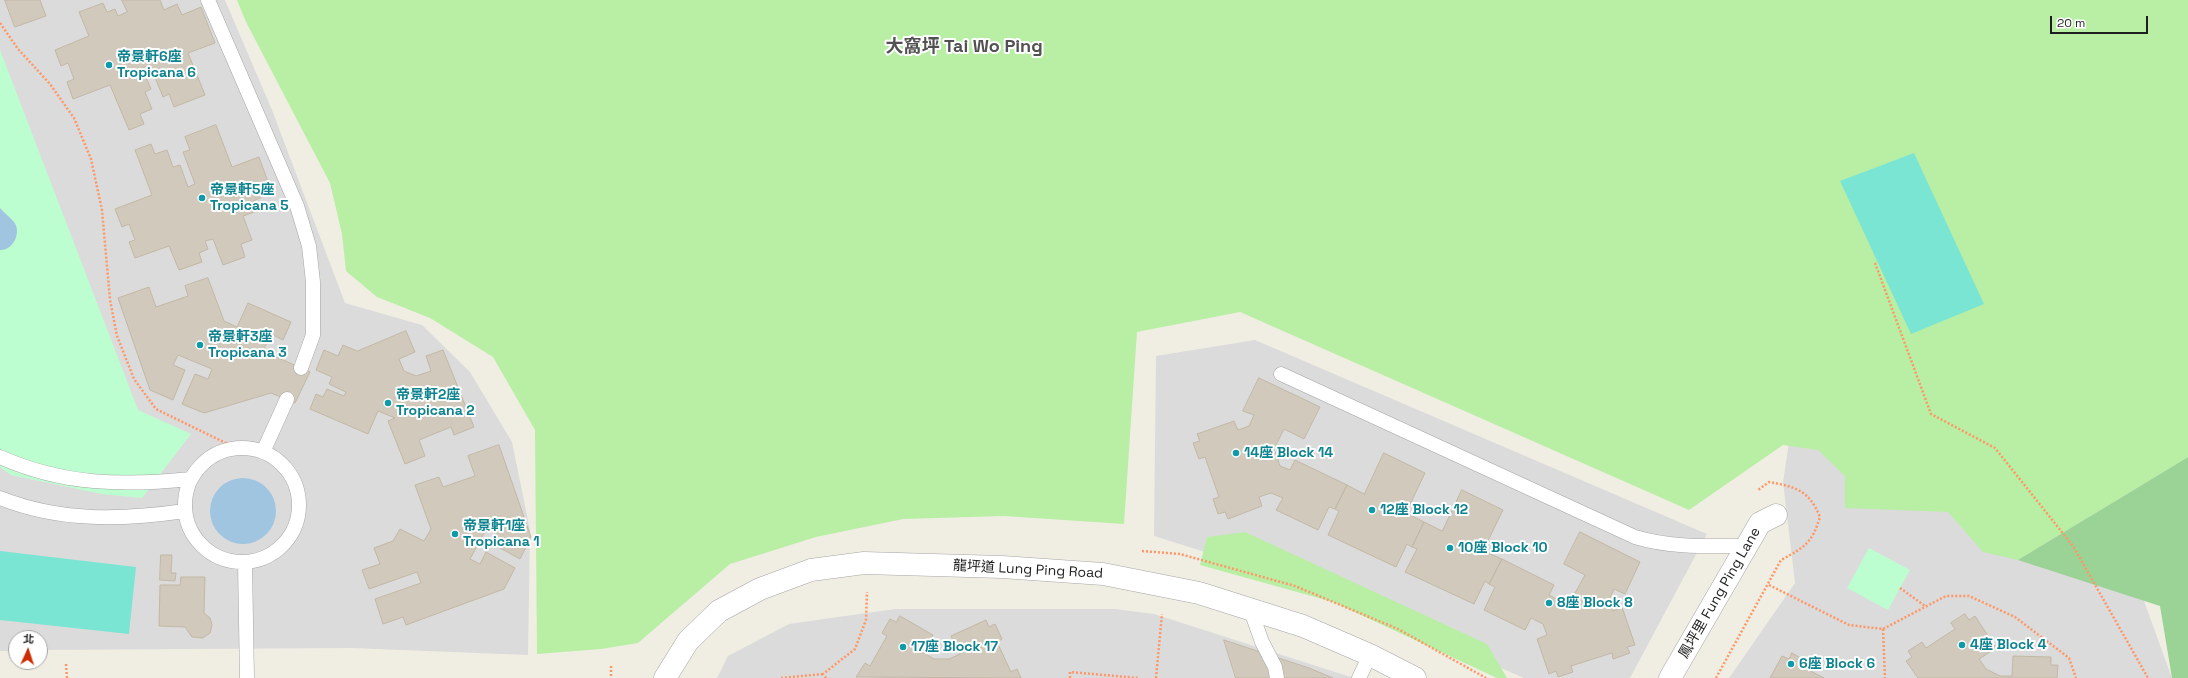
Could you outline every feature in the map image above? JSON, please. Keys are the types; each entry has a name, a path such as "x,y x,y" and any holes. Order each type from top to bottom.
{"street":[{"name":"鳳坪里 Fung Ping Lane","path":"1670,678 1760,523 1776,515"},
{"name":"龍坪道 Lung Ping Road","path":"665,678 688,641 719,611 760,589 811,570 864,563 1002,567 1103,574 1199,593 1250,608 1302,626 1370,655 1415,678"}],"lane":[{"path":"208,0 297,206 309,246 313,282 313,335 301,368"},
{"path":"1281,374 1635,537 1652,542 1688,546 1746,546"},
{"path":"263,452 286,399"},
{"path":"234,447 252,448 270,454 285,466 295,481 300,500 299,518 292,535 280,549 263,559 245,563 226,560 208,552 195,538 185,511 185,501 191,479 200,466 215,454 234,447"},
{"path":"0,456 21,466 57,476 95,482 143,484 191,479"},
{"path":"0,498 34,509 80,517 140,517 185,511"},
{"path":"245,563 247,678"},
{"path":"1250,608 1262,642 1275,667 1277,678"},
{"path":"1359,678 1370,655"}],"path":[{"path":"0,23 18,50 50,84 74,118 91,159 102,210 110,300 117,336 134,380 156,409 234,447"},
{"path":"1875,263 1931,414 1994,448 2073,546 2148,678"},
{"path":"1768,585 1849,625 1883,629 1946,596 1969,596 2015,617 2069,658 2076,678"},
{"path":"1900,588 1925,606"},
{"path":"781,678 823,674 855,649 866,620 867,592"},
{"path":"1156,678 1162,612"},
{"path":"1883,629 1885,678"},
{"path":"66,664 67,678"},
{"path":"611,666 611,678"},
{"path":"1070,678 1070,672 1138,678"},
{"path":"823,674 826,678"}],"shaded area":[{"path":"0,0 225,0 272,110 345,303 422,325 470,372 512,442 530,530 528,655 351,648 48,650 48,630 8,630 8,651 0,651"},
{"path":"1914,153 1984,304 1911,334 1840,181"},
{"path":"1831,163 2033,431 2144,601 2172,678 1729,678 1795,583 1783,482"},
{"path":"0,208 14,222 17,236 9,247 0,250"},
{"path":"1255,340 1707,534 1630,678 1524,678 1310,585 1154,536 1156,356"},
{"path":"243,478 256,481 266,488 273,498 276,511 273,524 266,534 256,541 243,544 230,541 220,534 213,524 210,511 213,498 220,488 230,481"},
{"path":"0,551 136,567 129,634 0,620"},
{"path":"895,609 1115,609 1154,614 1354,678 717,678 728,656 789,624"}],"green space":[{"path":"237,0 2188,0 2188,457 2018,560 1983,552 1948,512 1845,508 1845,476 1818,450 1783,445 1689,510 1240,312 1137,332 1124,524 1004,516 903,519 816,537 730,564 638,643 601,649 537,654 535,430 493,357 430,318 377,297 346,271 342,234 330,183 246,22"},
{"path":"0,50 138,410 191,434 142,498 102,494 11,475 0,467"},
{"path":"2188,457 2188,678 2172,678 2160,606 2018,560"},
{"path":"1245,532 1487,644 1507,678 1497,678 1333,602 1200,565 1207,537"},
{"path":"1869,548 1910,570 1888,610 1847,588"}],"building":[{"path":"5,0 40,0 46,16 15,27"},
{"name":"帝景軒6座 Tropicana 6","path":"122,0 160,0 164,10 177,4 182,15 201,7 215,43 188,53 205,95 174,107 169,94 163,97 150,65 142,68 151,89 145,92 152,109 140,114 144,124 129,130 110,85 73,99 67,82 74,79 68,63 61,66 55,50 89,36 79,12 103,3 107,12 115,9 118,16 127,12"},
{"name":"帝景軒5座 Tropicana 5","path":"216,125 232,167 259,157 272,193 253,201 257,211 243,216 252,240 241,244 245,257 223,265 213,239 205,241 208,249 199,253 202,262 179,270 169,246 135,258 129,242 135,240 129,224 122,227 115,209 152,195 135,150 151,144 155,154 167,150 173,167 180,165 188,187 195,184 183,152 190,150 185,137"},
{"name":"帝景軒3座 Tropicana 3","path":"208,278 224,321 237,327 248,303 291,322 283,340 271,334 263,351 310,372 295,403 271,393 204,413 182,404 195,374 208,379 212,369 178,355 173,365 185,370 173,400 150,390 118,298 149,287 156,307 188,296 185,286"},
{"name":"帝景軒2座 Tropicana 2","path":"406,331 415,352 399,359 404,371 416,376 431,371 426,356 443,350 474,427 454,435 451,427 419,440 425,456 405,464 388,421 395,418 378,411 368,434 310,409 316,394 323,397 327,389 344,396 346,392 329,384 332,377 316,370 324,350 338,356 343,345 357,351"},
{"name":"14座 Block 14","path":"1259,378 1320,407 1304,439 1284,429 1274,449 1280,466 1290,470 1295,460 1347,485 1335,509 1329,507 1318,530 1276,510 1283,498 1271,493 1259,497 1262,506 1228,519 1225,512 1218,514 1213,499 1219,497 1205,457 1199,459 1193,443 1200,441 1197,434 1234,421 1238,430 1249,426 1254,415 1243,411"},
{"name":"帝景軒1座 Tropicana 1","path":"499,445 531,537 520,559 491,543 497,532 488,526 470,559 480,564 486,552 515,568 504,589 406,625 403,617 383,624 375,599 421,583 417,572 369,589 362,570 380,564 374,548 393,541 400,529 424,541 431,529 415,485 439,477 443,487 475,476 468,456"},
{"name":"12座 Block 12","path":"1384,453 1425,473 1406,513 1424,522 1412,547 1407,544 1396,567 1328,535 1339,511 1335,509 1347,485 1364,494"},
{"name":"10座 Block 10","path":"1462,490 1503,510 1483,551 1502,559 1489,584 1485,581 1474,604 1405,572 1417,549 1412,547 1424,522 1442,531"},
{"name":"8座 Block 8","path":"1580,532 1640,562 1625,594 1614,589 1609,600 1613,611 1622,607 1635,645 1627,647 1630,653 1613,659 1612,653 1571,666 1573,672 1558,677 1556,671 1549,674 1537,639 1547,635 1543,624 1531,618 1525,630 1484,610 1495,587 1489,584 1502,559 1554,585 1549,595 1558,600 1575,593 1585,575 1564,564"},
{"path":"161,555 172,555 171,573 176,573 175,581 160,580"},
{"path":"181,577 205,577 204,613 210,618 212,625 210,633 203,638 192,637 185,627 159,626 160,585 180,585"},
{"name":"4座 Block 4","path":"1965,614 1969,620 1975,616 1996,648 1979,659 1986,669 2000,676 2012,676 2013,656 2051,657 2051,665 2058,665 2057,678 1918,678 1906,661 1912,657 1908,651 1922,642 1926,648 1955,629 1951,623"},
{"name":"17座 Block 17","path":"900,616 933,635 922,652 934,659 949,659 960,654 951,636 986,620 989,627 995,624 1002,639 997,642 1011,672 1017,669 1021,678 856,677 865,663 870,666 887,636 882,633 890,619 896,622"},
{"path":"1224,640 1309,668 1333,678 1236,678"},
{"name":"6座 Block 6","path":"1792,653 1806,661 1803,667 1824,678 1770,678 1782,656 1789,659"}],"place":[{"name":"帝景軒6座 Tropicana 6","path":"109,65"},
{"name":"帝景軒5座 Tropicana 5","path":"202,198"},
{"name":"帝景軒3座 Tropicana 3","path":"200,345"},
{"name":"帝景軒2座 Tropicana 2","path":"388,403"},
{"name":"14座 Block 14","path":"1236,453"},
{"name":"12座 Block 12","path":"1372,510"},
{"name":"帝景軒1座 Tropicana 1","path":"455,534"},
{"name":"10座 Block 10","path":"1450,548"},
{"name":"8座 Block 8","path":"1549,603"},
{"name":"4座 Block 4","path":"1962,645"},
{"name":"17座 Block 17","path":"903,647"},
{"name":"6座 Block 6","path":"1791,664"}],"district":[{"name":"大窩坪 Tai Wo Ping","path":"964,47"}]}
